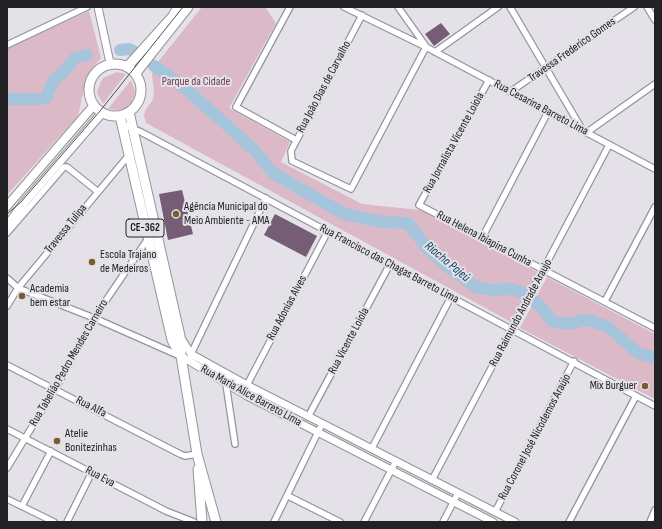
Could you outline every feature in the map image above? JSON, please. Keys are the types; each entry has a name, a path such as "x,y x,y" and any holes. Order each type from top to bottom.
{"main road":[{"path":"128,66 173,16 178,7"},
{"path":"136,73 188,7"},
{"path":"110,63 119,63 128,66 136,73 142,87 142,94 139,102 121,120 102,113 94,105 89,93 90,80 95,72 110,63"},
{"path":"7,206 94,105"},
{"name":"CE-362","path":"129,112 180,336 180,356 197,454 202,522"},
{"path":"7,226 10,218 102,113"},
{"name":"CE-362","path":"121,120 172,340 180,356"},
{"name":"CE-362","path":"197,454 216,522"}],"street":[{"path":"7,45 87,7"},
{"path":"98,7 110,63"},
{"path":"290,7 236,107 296,140"},
{"name":"Rua Cesarina Barreto Lima","path":"344,7 424,46 655,169"},
{"path":"398,7 424,46"},
{"path":"435,52 498,7"},
{"path":"510,7 584,132 655,84"},
{"name":"Travessa Frederico Gomes","path":"510,92 546,69 634,7"},
{"path":"647,7 655,20"},
{"name":"Rua João Dias de Carvalho","path":"362,15 290,151 292,161 351,189 424,46"},
{"name":"Rua Jornalista Vicente Loiola","path":"419,205 489,80"},
{"path":"482,238 548,112"},
{"name":"Rua Francisco das Chagas Barreto Lima","path":"121,120 133,128 574,361 655,406"},
{"name":"Rua Raimundo Andrade Araujo","path":"432,480 609,145"},
{"name":"Travessa Tulipa","path":"7,306 18,288 97,191 129,155"},
{"path":"7,233 64,166 97,191"},
{"path":"180,356 191,354 266,198"},
{"name":"Rua Helena Ibiapina Cunha","path":"419,205 655,328"},
{"path":"604,301 655,207"},
{"name":"Rua Adonias Alves","path":"246,384 328,231"},
{"name":"Rua Tabelião Pedro Mendes Carneiro","path":"7,468 55,389 94,318 148,240"},
{"name":"Rua Vicente Loiola","path":"308,417 390,264"},
{"name":"Rua Maria Alice Barreto Lima","path":"7,278 18,288 94,318 180,356 226,384 317,433 492,522"},
{"path":"372,448 451,297"},
{"name":"Rua Maria Alice Barreto Lima","path":"180,336 191,354 308,417 372,448 515,522"},
{"name":"Rua Coronel José Nicodemos Araújo","path":"495,512 574,361"},
{"name":"Rua Alfa","path":"7,365 180,454 185,456 197,454"},
{"path":"226,384 235,444"},
{"path":"569,522 636,396"},
{"path":"274,522 322,424"},
{"name":"Rua Eva","path":"7,429 166,511 190,521"},
{"path":"22,506 50,451"},
{"path":"364,522 396,461"},
{"path":"67,522 92,472"},
{"path":"444,522 458,493"},
{"path":"288,496 340,522"},
{"path":"7,499 54,522"},
{"path":"650,522 655,510"}],"green space":[{"name":"Parque da Cidade","path":"202,7 265,7 276,23 229,108 290,142 281,162 362,204 420,210 537,272 511,322 146,123 144,115 146,109 152,101 154,94 152,75 153,68"},
{"path":"89,11 101,58 87,75 78,116 7,195 7,48"},
{"path":"117,72 126,74 103,104 97,93 100,84 103,78"},
{"path":"131,80 135,91 134,97 130,104 126,108 119,110 108,109"},
{"path":"547,277 655,334 655,399 520,328"}],"building":[{"path":"441,23 450,34 434,46 425,34"},
{"name":"Agência Municipal do Meio Ambiente - AMA","path":"182,190 193,234 168,240 159,194"},
{"path":"275,214 317,236 306,257 264,235"}],"waterway":[{"name":"Riacho Pajeú","path":"120,50 129,49 135,52"},
{"name":"Riacho Pajeú","path":"7,99 46,98 54,79 63,73 75,58 87,55"},
{"name":"Riacho Pajeú","path":"154,66 185,88 240,137 255,151 273,173 344,214 383,222 408,223 427,248 448,267 476,287 492,290 511,289 523,293 539,305 553,322 571,324 582,320 592,321 608,327 638,353 655,358"}],"tram line":[{"path":"7,214 21,202 100,111 183,7"}],"place":[{"name":"Agência Municipal do Meio Ambiente - AMA","path":"176,214"},
{"name":"Escola Trajano de Medeiros","path":"92,262"},
{"name":"Academia bem estar","path":"22,296"},
{"name":"Mix Burguer","path":"645,386"},
{"name":"Atelie Bonitezinhas","path":"57,441"}]}
